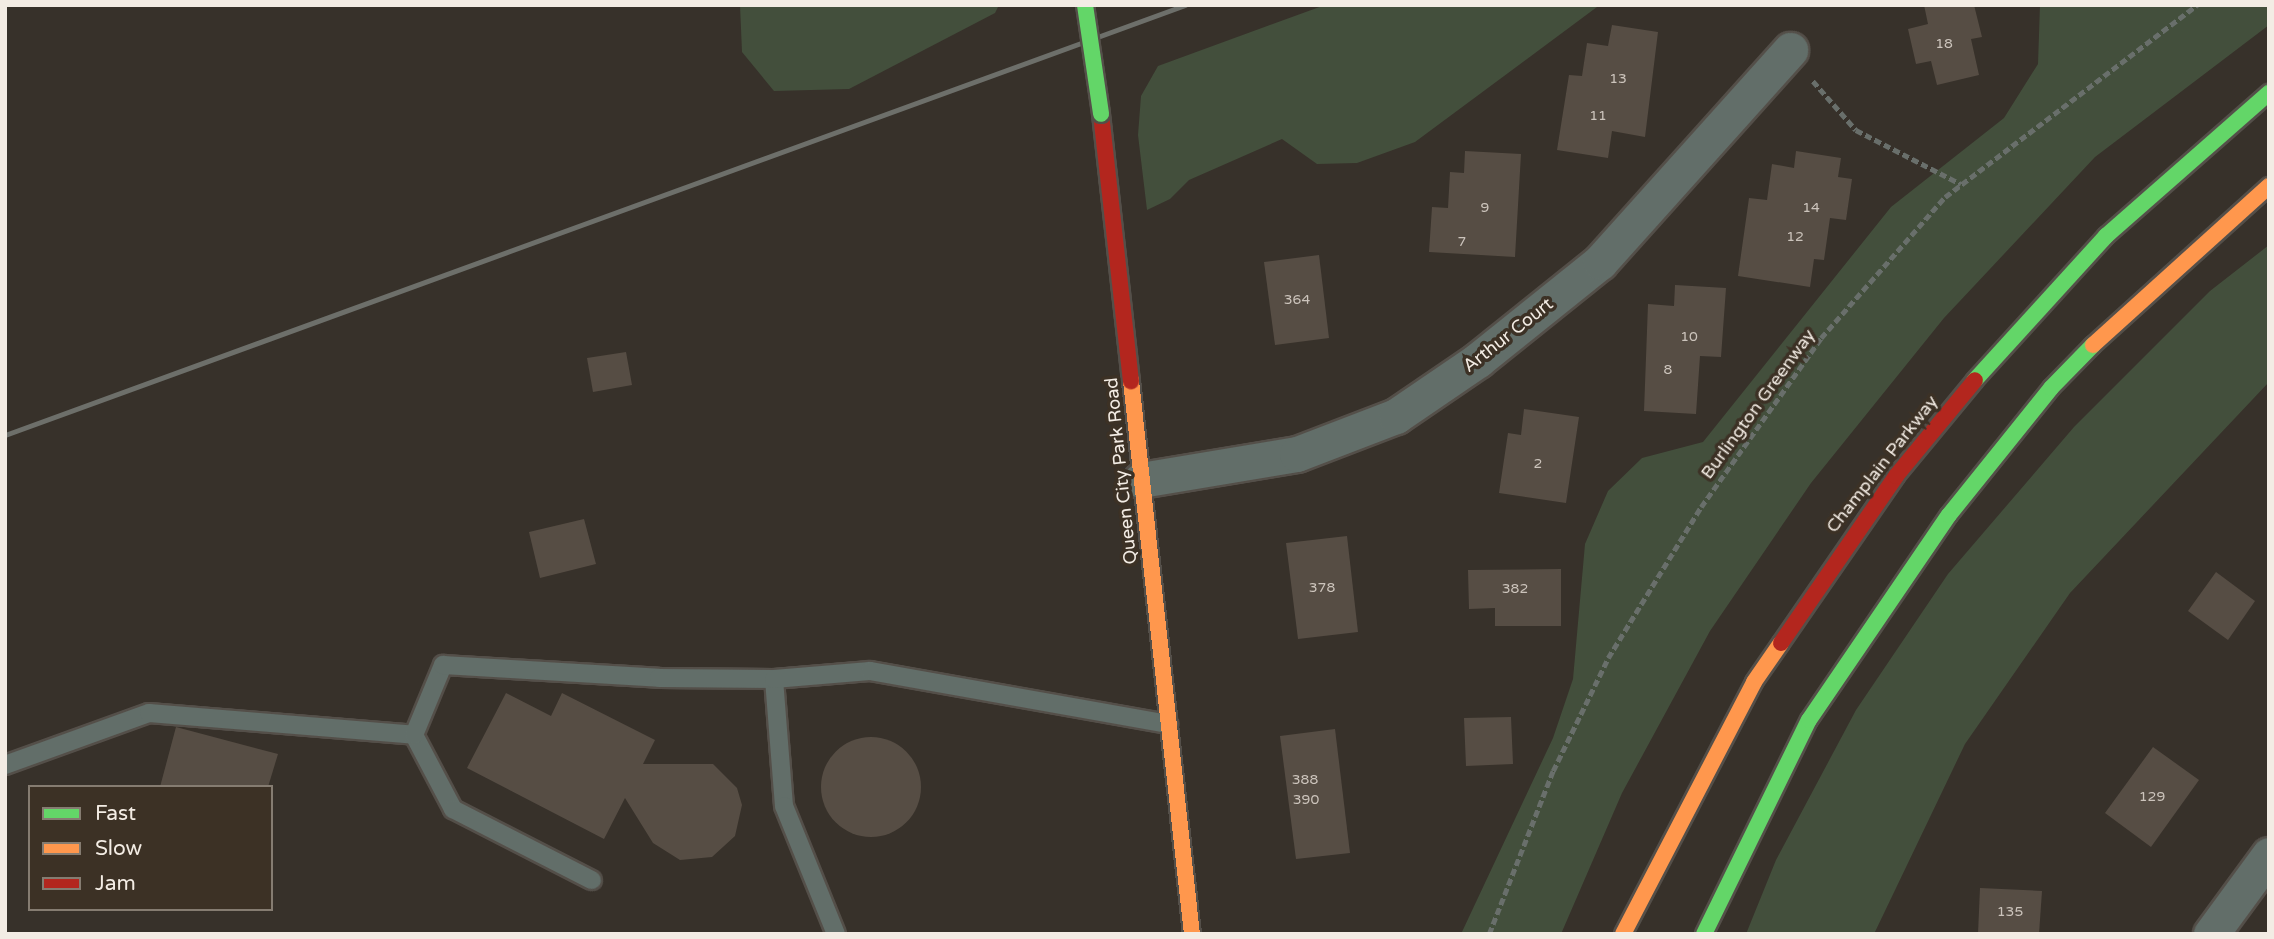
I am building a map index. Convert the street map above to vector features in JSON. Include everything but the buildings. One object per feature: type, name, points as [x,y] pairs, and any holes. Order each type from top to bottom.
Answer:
[{"type":"main road","name":"Queen City Park Road","points":[[1085,5],[1101,114],[1192,934]]},
{"type":"main road","name":"Champlain Parkway","points":[[1623,934],[1754,682],[1896,476],[2005,344],[2106,236],[2269,93]]},
{"type":"main road","points":[[1704,934],[1737,858],[1809,720],[1949,515],[2051,388],[2105,332],[2269,186]]},
{"type":"street","name":"Arthur Court","points":[[1141,480],[1297,454],[1396,416],[1478,360],[1600,262],[1790,50]]},
{"type":"street","points":[[2211,934],[2269,855]]},
{"type":"lane","points":[[414,735],[443,665],[774,679],[870,671],[1168,724]]},
{"type":"lane","points":[[774,679],[784,806],[836,934]]},
{"type":"lane","points":[[5,765],[149,713],[414,735]]},
{"type":"lane","points":[[414,735],[453,809],[592,880]]},
{"type":"path","name":"Burlington Greenway","points":[[1489,934],[1580,711],[1645,594],[1821,338],[1892,253],[1961,184],[2197,5]]},
{"type":"path","points":[[1790,50],[1833,109],[1856,130],[1961,184]]},
{"type":"green space","points":[[740,5],[999,5],[995,13],[849,89],[774,91],[742,52]]},
{"type":"green space","points":[[1325,5],[1609,5],[1597,7],[1415,142],[1357,163],[1317,164],[1282,139],[1189,180],[1170,199],[1147,210],[1138,135],[1141,96],[1158,66]]},
{"type":"green space","points":[[2040,5],[2269,5],[2269,25],[2095,157],[1944,318],[1811,483],[1710,631],[1622,793],[1561,934],[1461,934],[1553,738],[1573,679],[1585,544],[1608,491],[1642,458],[1703,442],[1891,207],[2004,118],[2038,64]]},
{"type":"green space","points":[[2269,245],[2269,382],[2070,593],[1965,744],[1874,934],[1746,934],[1776,860],[1856,710],[1948,574],[2074,427],[2210,291]]},
{"type":"railway","points":[[5,435],[1185,5]]},
{"type":"traffic: fast","points":[[1085,5],[1101,114]]},
{"type":"traffic: fast","points":[[1975,380],[2106,236],[2269,93]]},
{"type":"traffic: fast","points":[[1704,934],[1809,720],[1949,515],[2051,388],[2093,345]]},
{"type":"traffic: slow","points":[[2093,345],[2269,186]]},
{"type":"traffic: slow","points":[[1131,381],[1192,934]]},
{"type":"traffic: slow","points":[[1623,934],[1754,682],[1781,643]]},
{"type":"traffic: jam","points":[[1101,114],[1131,381]]},
{"type":"traffic: jam","points":[[1781,643],[1896,476],[1975,380]]}]
